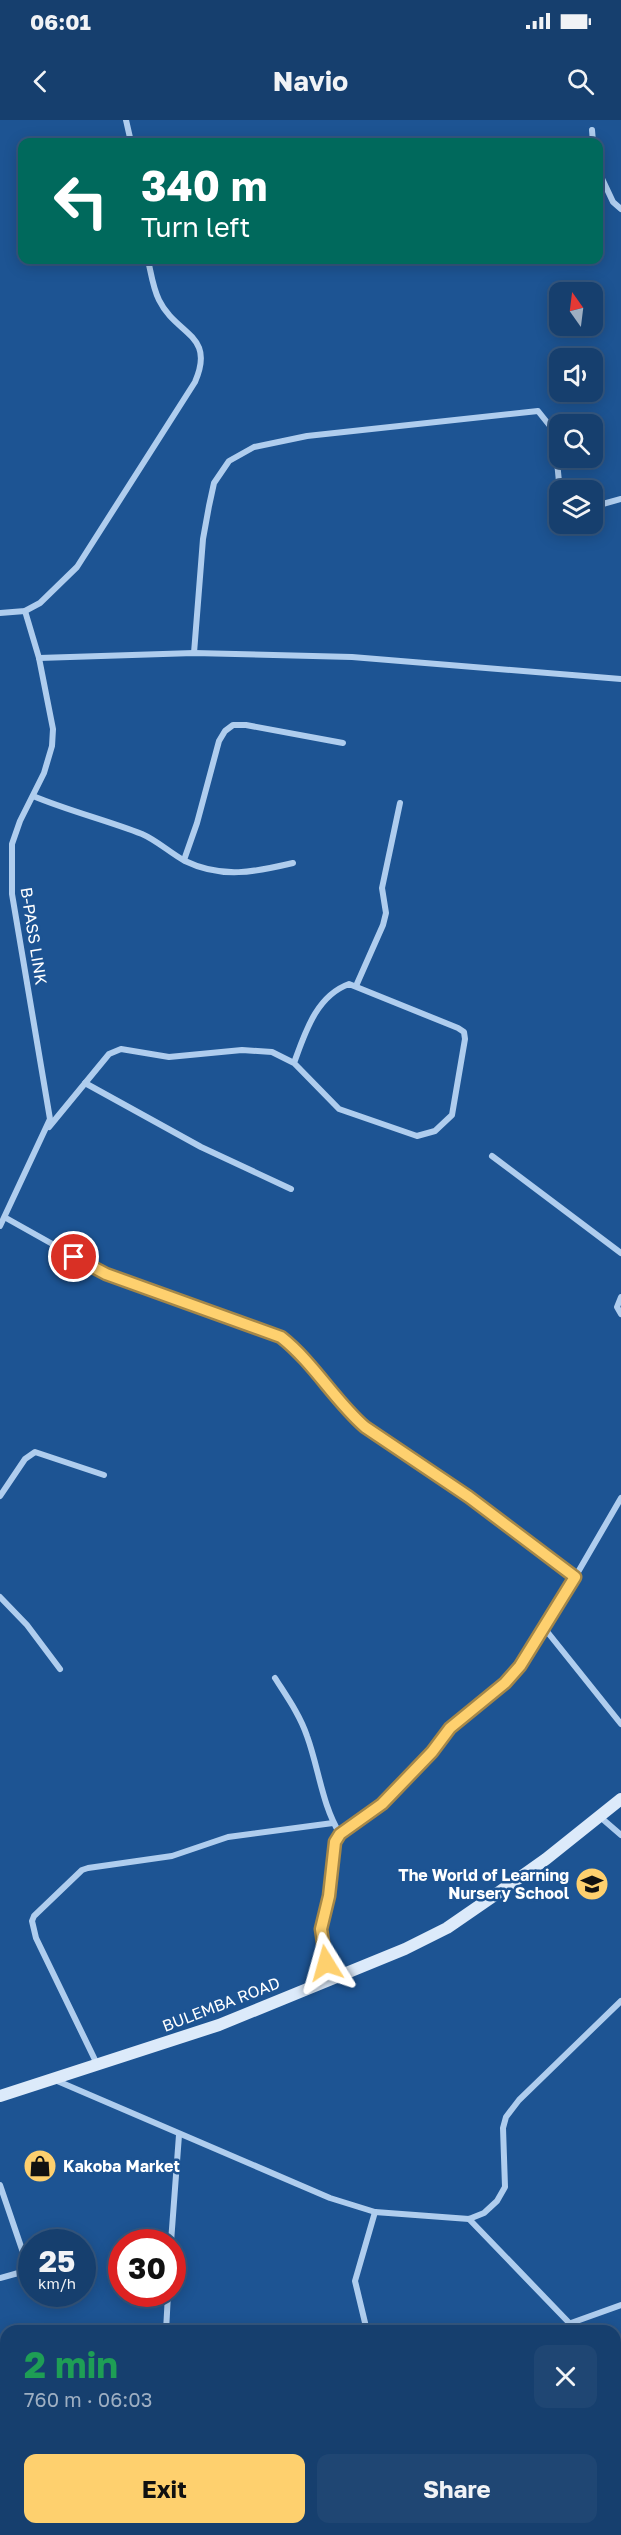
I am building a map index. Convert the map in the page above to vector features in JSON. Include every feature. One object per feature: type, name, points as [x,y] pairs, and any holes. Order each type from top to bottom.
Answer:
[{"type":"main road","name":"BULEMBA ROAD","points":[[0,2096],[219,2025],[405,1949],[447,1928],[546,1859],[621,1799]]},
{"type":"street","points":[[126,120],[130,138]]},
{"type":"street","points":[[592,130],[593,138]]},
{"type":"street","points":[[603,181],[613,202],[621,209]]},
{"type":"street","points":[[0,614],[25,611],[40,603],[61,585],[88,552],[173,420],[202,366],[202,356],[197,342],[159,301],[149,264]]},
{"type":"street","points":[[194,653],[203,539],[214,483],[229,461],[242,452],[307,436],[538,411],[554,431],[559,480]]},
{"type":"street","points":[[603,504],[621,498]]},
{"type":"street","name":"B-PASS LINK","points":[[0,1226],[6,1218],[49,1127],[49,1105],[16,934],[12,894],[12,844],[52,746],[53,729],[39,658],[25,611]]},
{"type":"street","points":[[39,658],[96,654],[194,653],[436,662],[621,679]]},
{"type":"street","points":[[183,860],[197,823],[212,763],[225,730],[233,725],[246,725],[343,743]]},
{"type":"street","points":[[33,796],[149,837],[183,860],[230,874],[248,873],[293,863]]},
{"type":"street","points":[[356,986],[384,925],[386,914],[382,888],[400,803]]},
{"type":"street","points":[[49,1127],[109,1054],[122,1049],[169,1058],[259,1050],[284,1057],[294,1063],[327,1099],[347,1112],[417,1136],[435,1131],[452,1115],[465,1039],[464,1032],[349,984],[341,987],[311,1018],[294,1063]]},
{"type":"street","points":[[85,1083],[201,1147],[291,1189]]},
{"type":"street","points":[[492,1156],[621,1253]]},
{"type":"street","points":[[6,1218],[106,1274],[281,1337],[301,1352],[352,1415],[365,1427],[469,1497],[575,1577]]},
{"type":"street","points":[[621,1297],[617,1306],[621,1314]]},
{"type":"street","points":[[0,1496],[26,1459],[35,1452],[104,1475]]},
{"type":"street","points":[[320,1983],[326,1963],[323,1919],[329,1896],[335,1842],[340,1834],[382,1804],[432,1752],[450,1728],[505,1683],[520,1666],[546,1629],[621,1498]]},
{"type":"street","points":[[0,1597],[27,1625],[60,1669]]},
{"type":"street","points":[[546,1629],[621,1724]]},
{"type":"street","points":[[275,1678],[298,1714],[307,1736],[333,1824],[340,1834]]},
{"type":"street","points":[[599,1816],[621,1835]]},
{"type":"street","points":[[97,2064],[36,1938],[32,1921],[34,1916],[82,1870],[88,1868],[172,1856],[228,1836],[333,1824]]},
{"type":"street","points":[[51,2079],[179,2135],[266,2168],[330,2198],[375,2212],[469,2219],[484,2212],[498,2201],[505,2187],[503,2128],[506,2117],[519,2100],[621,2001]]},
{"type":"street","points":[[172,2229],[179,2135]]},
{"type":"street","points":[[0,2185],[29,2270],[0,2278]]},
{"type":"street","points":[[366,2325],[355,2281],[375,2212]]},
{"type":"street","points":[[469,2219],[571,2323],[621,2305]]},
{"type":"street","points":[[166,2325],[167,2307]]},
{"type":"place","name":"The World of Learning Nursery School","points":[[592,1884]]},
{"type":"place","name":"Kakoba Market","points":[[40,2166]]},
{"type":"route","points":[[74,1257],[106,1274],[281,1337],[301,1352],[352,1415],[365,1427],[469,1497],[575,1577],[538,1641],[505,1683],[450,1728],[432,1752],[382,1804],[340,1834],[335,1842],[329,1896],[321,1929],[326,1963]]}]
